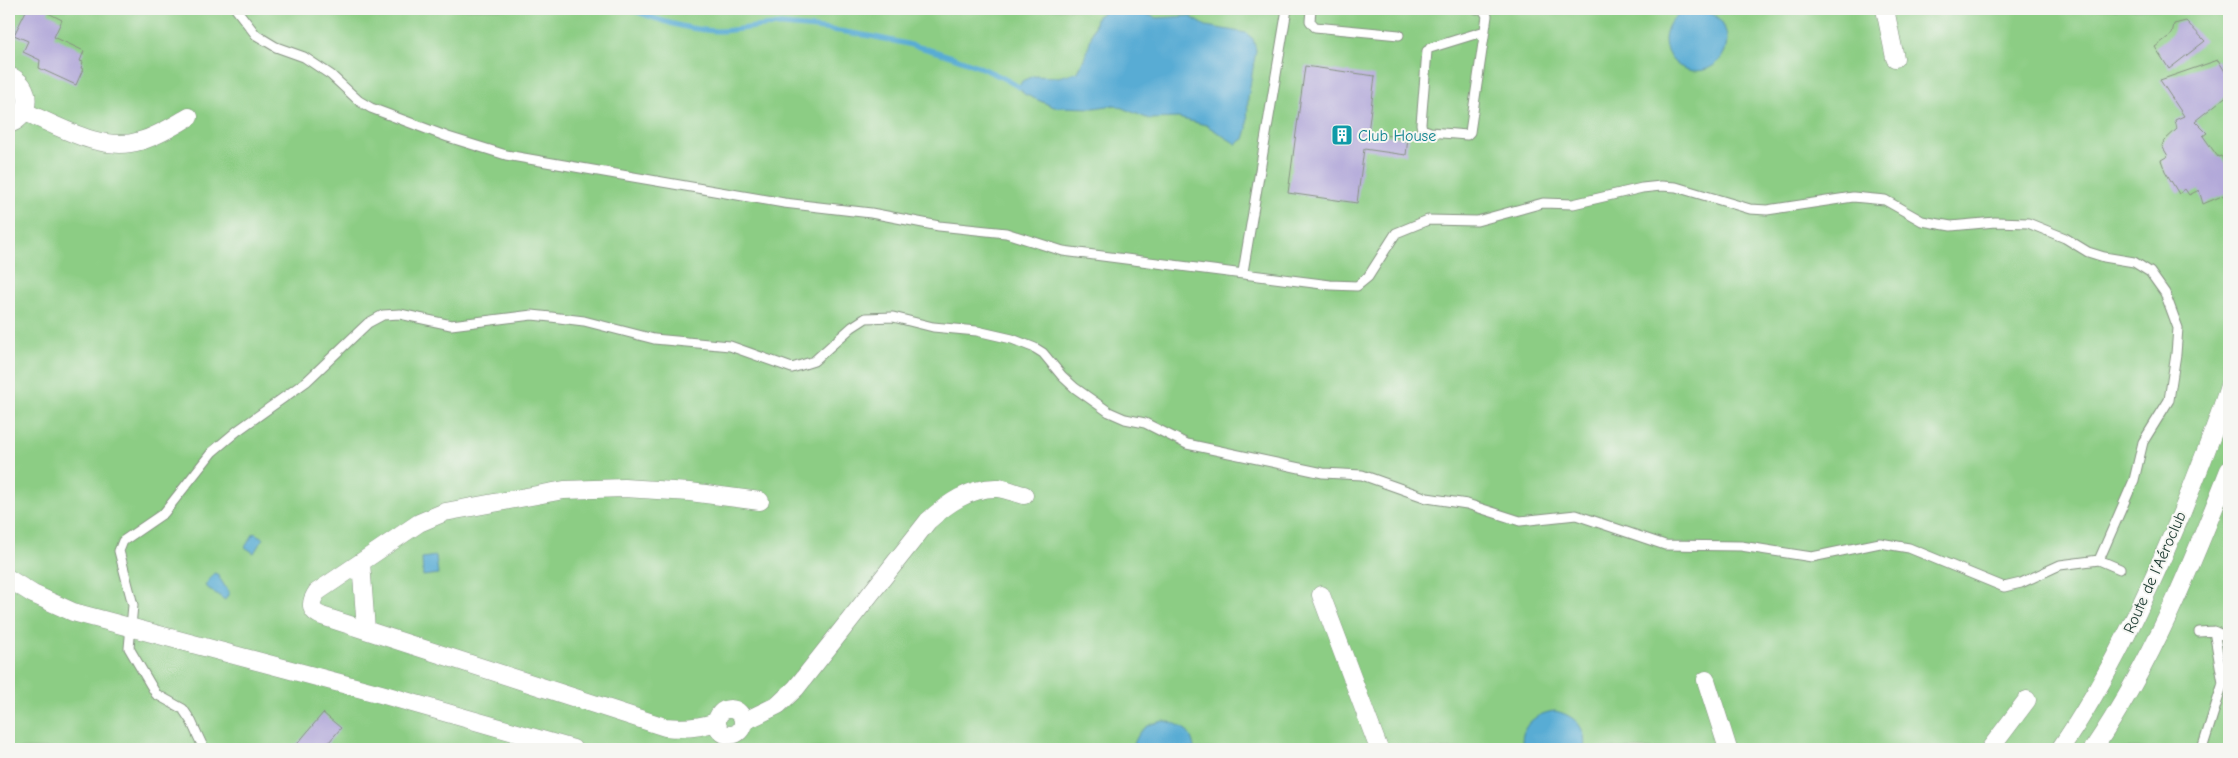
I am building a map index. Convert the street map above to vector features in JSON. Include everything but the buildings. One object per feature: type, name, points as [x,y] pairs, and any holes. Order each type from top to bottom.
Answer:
[{"type":"street","points":[[1885,9],[1895,58]]},
{"type":"street","points":[[9,76],[19,81],[24,87],[27,104],[25,112],[20,118],[9,124]]},
{"type":"street","points":[[25,112],[87,138],[114,143],[138,142],[162,133],[189,117]]},
{"type":"street","name":"Route de l’Aéroclub","points":[[2060,749],[2086,712],[2149,587],[2215,432],[2229,386]]},
{"type":"street","name":"Route de l’Aéroclub","points":[[2093,749],[2153,647],[2196,555],[2229,470]]},
{"type":"street","points":[[716,722],[719,730],[728,742],[738,733],[743,722],[741,714],[730,709],[722,711],[716,722],[703,727],[665,726],[315,613],[311,607],[312,600],[318,592],[419,523],[445,512],[564,490],[624,488],[672,491],[760,501]]},
{"type":"street","points":[[743,722],[778,705],[796,688],[928,521],[947,504],[971,492],[998,488],[1024,495]]},
{"type":"street","points":[[361,562],[366,630]]},
{"type":"street","points":[[9,580],[33,594],[73,612],[381,694],[573,749]]},
{"type":"street","points":[[1321,595],[1379,749]]},
{"type":"street","points":[[1706,680],[1728,749]]},
{"type":"street","points":[[1990,749],[2027,700]]},
{"type":"lane","points":[[236,9],[256,35],[276,47],[304,57],[331,75],[358,101],[370,108],[448,137],[506,155],[784,203],[871,213],[939,226],[1006,233],[1062,251],[1243,272],[1330,285],[1357,286],[1368,277],[1396,233],[1428,220],[1477,221],[1543,203],[1573,204],[1642,188],[1661,186],[1676,187],[1750,209],[1767,210],[1853,197],[1885,200],[1922,221],[1951,226],[1995,222],[2028,223],[2065,238],[2088,252],[2104,258],[2134,262],[2150,272],[2165,293],[2178,328],[2169,400],[2143,442],[2134,480],[2098,560]]},
{"type":"lane","points":[[1243,272],[1287,9]]},
{"type":"lane","points":[[1311,9],[1310,21],[1315,27],[1399,35]]},
{"type":"lane","points":[[1477,9],[1483,10],[1487,16],[1485,31],[1470,132],[1467,135],[1430,132],[1422,129],[1428,50],[1485,31]]},
{"type":"lane","points":[[204,749],[192,721],[182,709],[156,694],[129,648],[133,604],[119,551],[123,541],[164,514],[212,452],[237,431],[307,382],[368,323],[383,315],[400,314],[450,325],[532,315],[584,321],[654,339],[730,346],[792,368],[814,361],[852,327],[866,318],[893,317],[933,327],[977,331],[1012,339],[1035,348],[1044,353],[1062,376],[1075,388],[1109,412],[1125,419],[1145,423],[1188,444],[1322,473],[1362,475],[1427,498],[1466,504],[1520,521],[1576,516],[1665,545],[1741,546],[1812,558],[1880,543],[1909,548],[2004,587],[2021,583],[2060,565],[2098,560],[2120,569]]},
{"type":"lane","points":[[2200,632],[2214,632],[2229,638]]},
{"type":"lane","points":[[2202,749],[2223,683],[2214,632]]},
{"type":"green space","points":[[9,9],[2229,9],[2229,749],[9,749]]},
{"type":"water","points":[[1110,9],[1131,9],[1157,18],[1189,16],[1206,26],[1246,33],[1253,39],[1256,50],[1248,98],[1247,129],[1244,139],[1236,144],[1206,125],[1178,118],[1149,119],[1115,105],[1094,108],[1054,107],[1024,94],[1019,87],[1022,81],[1033,76],[1058,77],[1078,72],[1087,52],[1097,16]]},
{"type":"water","points":[[1690,9],[1702,9],[1718,18],[1725,28],[1727,40],[1725,52],[1718,62],[1702,71],[1690,71],[1679,66],[1670,57],[1665,46],[1665,34],[1670,23],[1679,14]]},
{"type":"water","points":[[254,533],[263,538],[254,553],[245,547]]},
{"type":"water","points":[[436,556],[438,574],[423,576],[422,558]]},
{"type":"water","points":[[214,573],[217,574],[229,593],[225,600],[205,586]]},
{"type":"water","points":[[1555,711],[1574,719],[1582,729],[1585,742],[1584,749],[1523,749],[1523,734],[1530,722],[1541,715]]},
{"type":"water","points":[[1164,721],[1185,729],[1191,738],[1194,749],[1133,749],[1134,743],[1143,729]]},
{"type":"waterway","points":[[629,9],[672,24],[694,29],[725,31],[782,25],[841,31],[904,43],[965,62],[993,73],[1019,87]]},
{"type":"place","name":"Club House","points":[[1342,135]]}]
